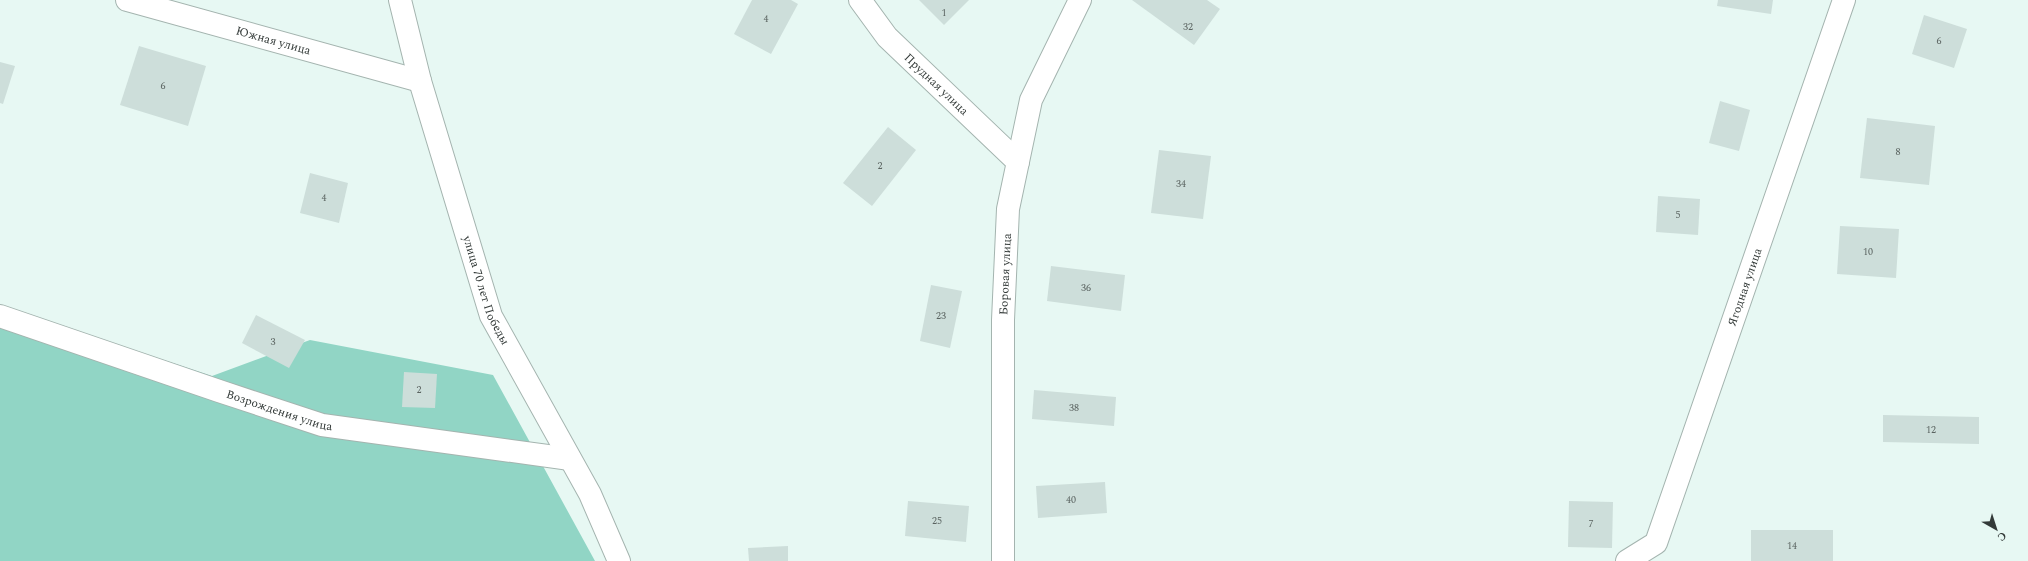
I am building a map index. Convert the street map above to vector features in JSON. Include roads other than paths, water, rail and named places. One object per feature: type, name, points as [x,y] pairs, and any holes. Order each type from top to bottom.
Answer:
[{"type":"street","name":"Южная улица","points":[[127,0],[420,81]]},
{"type":"street","name":"улица 70 лет Победы","points":[[400,0],[420,81],[491,316],[590,494],[619,561]]},
{"type":"street","name":"Прудная улица","points":[[860,0],[887,37],[1018,162]]},
{"type":"street","name":"Боровая улица","points":[[1003,561],[1003,312],[1008,209],[1031,100],[1080,0]]},
{"type":"street","name":"Ягодная улица","points":[[1627,561],[1656,543],[1844,0]]},
{"type":"street","name":"Возрождения улица","points":[[0,316],[219,392],[322,425],[570,459]]}]
